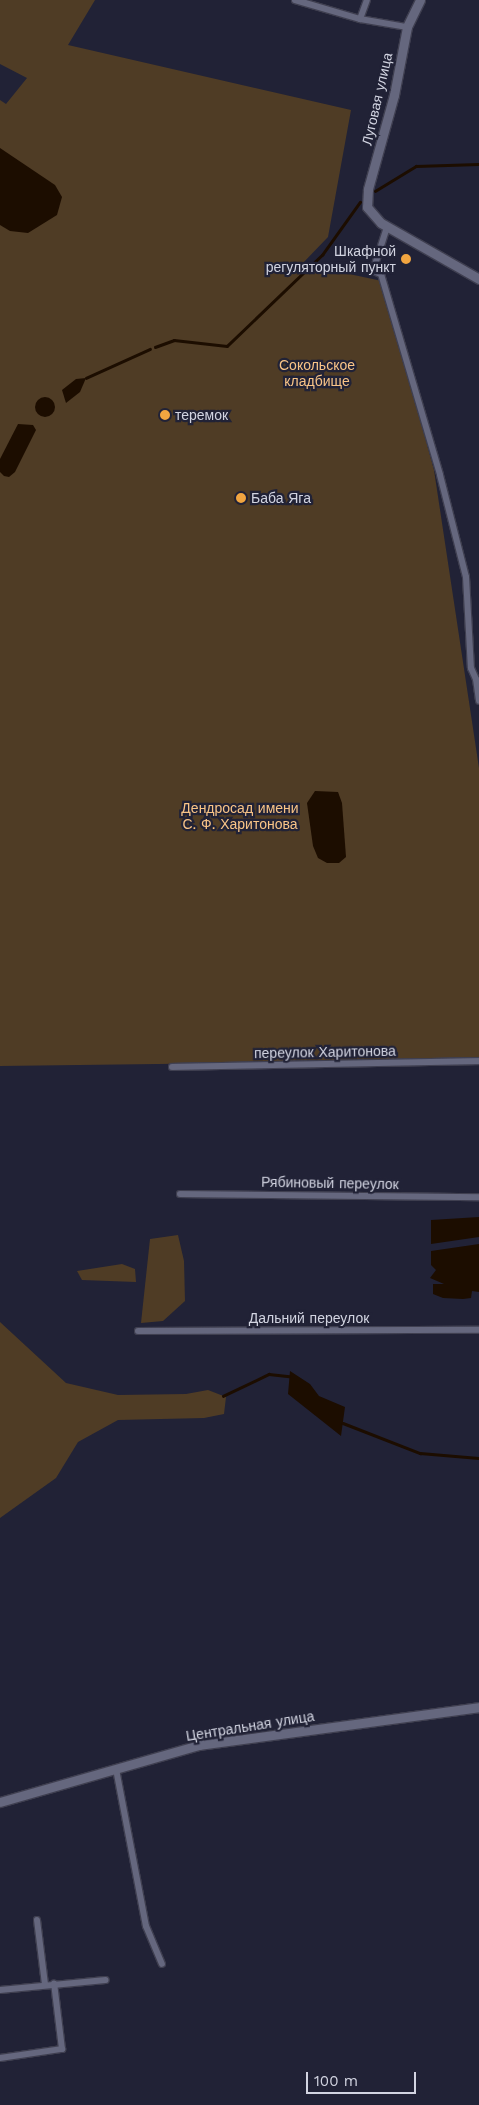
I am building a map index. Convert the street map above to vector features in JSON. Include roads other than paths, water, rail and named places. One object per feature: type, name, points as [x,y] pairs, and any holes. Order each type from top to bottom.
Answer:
[{"type":"street","points":[[295,0],[360,19],[407,27]]},
{"type":"street","points":[[360,19],[367,0]]},
{"type":"street","name":"Луговая улица","points":[[387,227],[368,207],[368,189],[394,95],[407,27],[420,0]]},
{"type":"street","points":[[479,279],[387,227],[373,271],[381,274],[440,475],[463,568],[471,668],[476,679],[479,702]]},
{"type":"street","name":"переулок Харитонова","points":[[172,1067],[479,1061]]},
{"type":"street","name":"Рябиновый переулок","points":[[180,1194],[479,1197]]},
{"type":"street","name":"Дальний переулок","points":[[138,1331],[479,1330]]},
{"type":"street","name":"Центральная улица","points":[[0,1802],[199,1745],[479,1707]]},
{"type":"street","points":[[116,1768],[146,1926],[162,1964]]},
{"type":"street","points":[[37,1920],[45,1984]]},
{"type":"street","points":[[0,1990],[54,1983],[106,1980]]},
{"type":"street","points":[[0,2058],[62,2049],[54,1983]]},
{"type":"waterway","points":[[375,191],[416,166],[479,164]]},
{"type":"waterway","points":[[155,347],[174,340],[227,346],[322,255],[360,202]]},
{"type":"waterway","points":[[86,378],[150,349]]},
{"type":"waterway","points":[[223,1396],[269,1374],[289,1376]]},
{"type":"waterway","points":[[343,1423],[420,1453],[479,1458]]},
{"type":"place","name":"Шкафной регуляторный пункт","points":[[406,259]]},
{"type":"place","name":"теремок","points":[[165,415]]},
{"type":"place","name":"Баба Яга","points":[[241,498]]},
{"type":"park label","name":"Сокольское кладбище","points":[[317,374]]},
{"type":"park label","name":"Дендросад имени С. Ф. Харитонова","points":[[240,816]]}]
